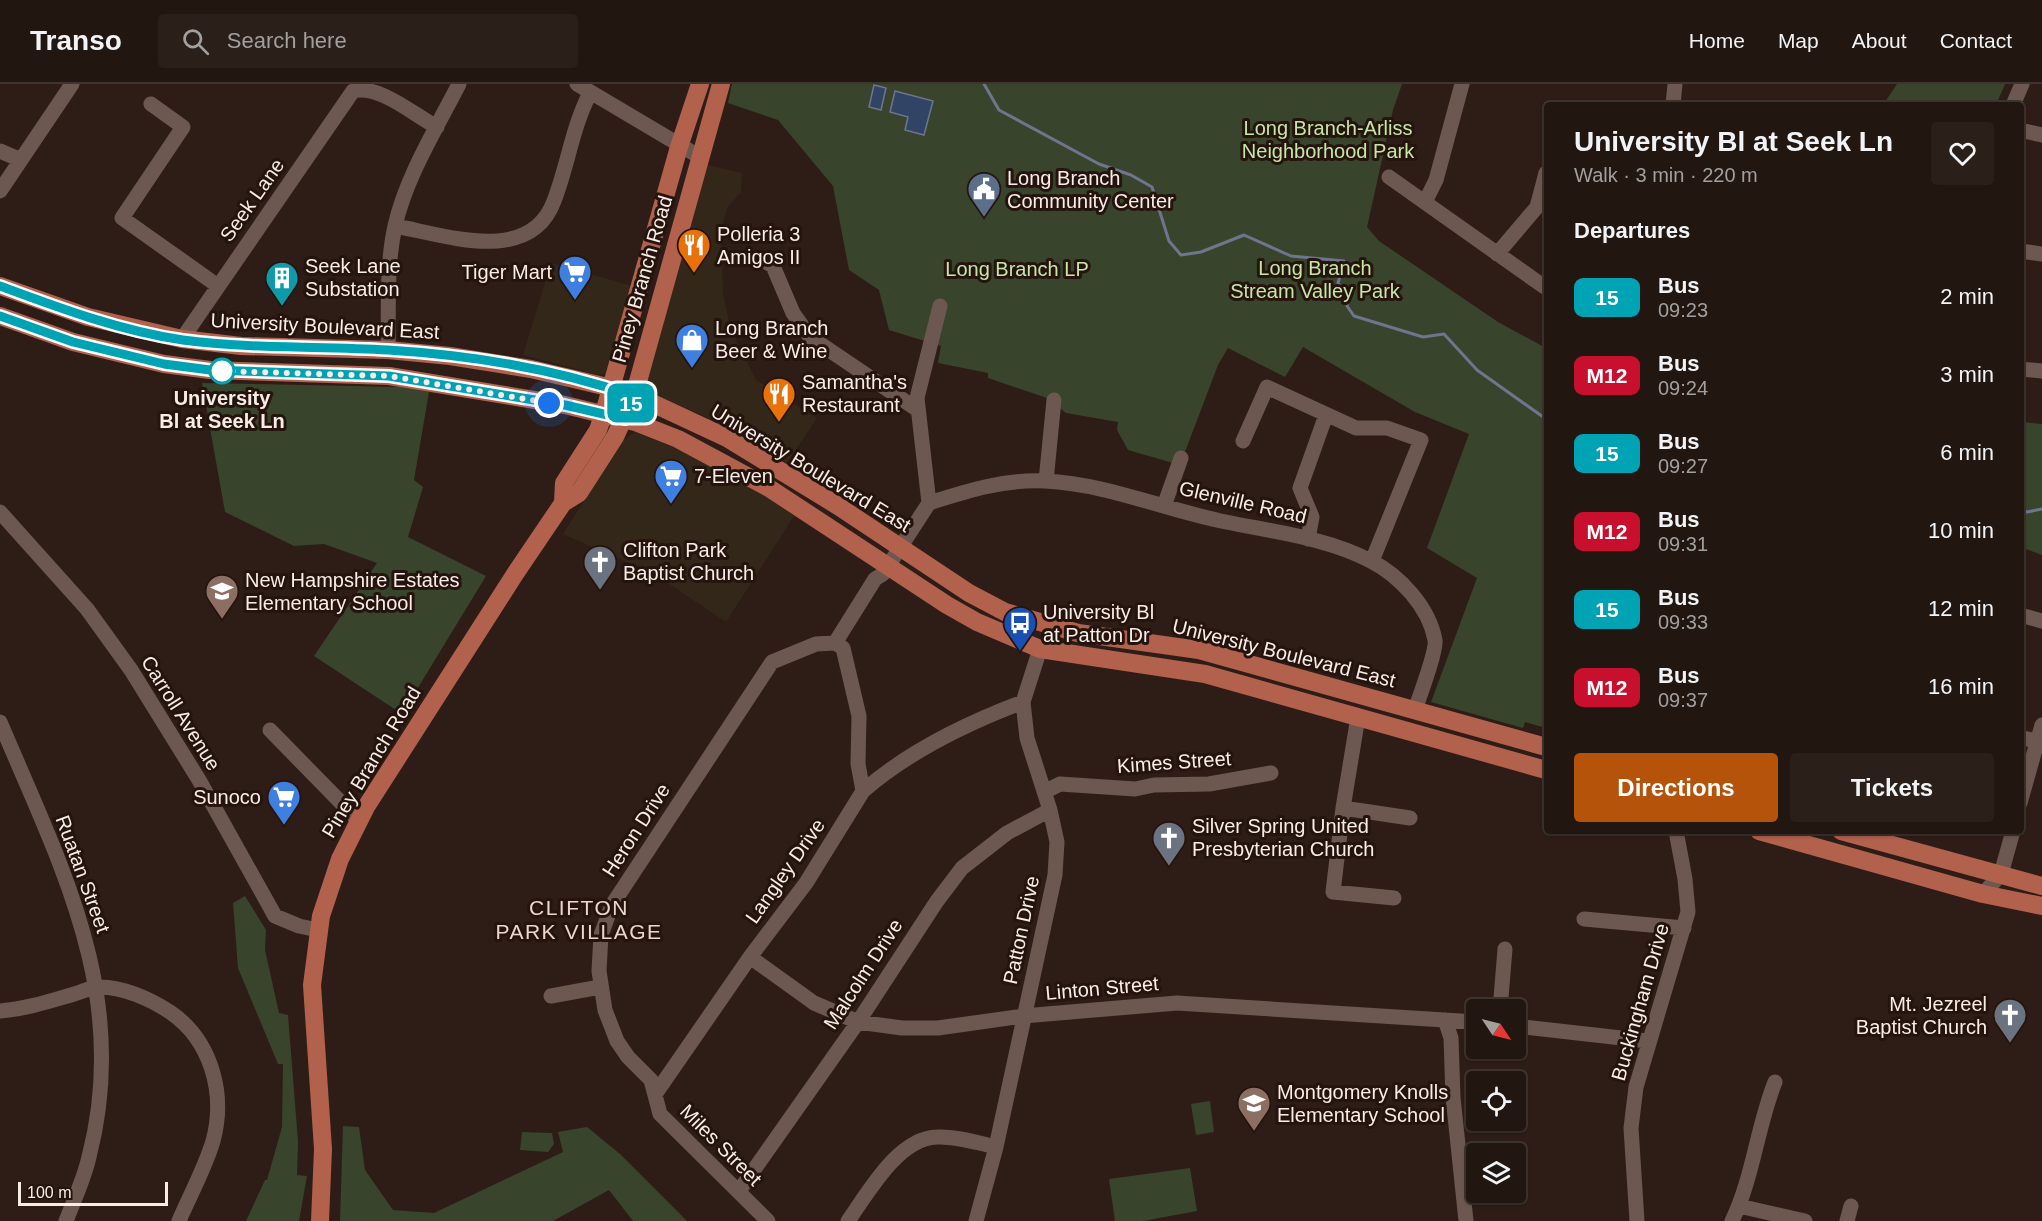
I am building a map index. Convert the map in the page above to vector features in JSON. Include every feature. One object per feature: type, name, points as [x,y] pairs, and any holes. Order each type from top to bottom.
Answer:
[{"type":"main road","name":"Piney Branch Road","points":[[563,503],[564,483],[598,430],[604,413],[679,147],[700,84]]},
{"type":"main road","name":"Piney Branch Road","points":[[320,1221],[323,1149],[312,994],[318,930],[339,859],[359,820],[436,696],[563,503],[579,493],[625,419],[634,396],[721,84]]},
{"type":"main road","name":"University Boulevard East","points":[[0,286],[88,317],[182,339],[241,346],[388,350],[450,356],[531,369],[612,388],[727,438],[838,506],[969,593],[1005,612],[1047,626],[1199,650],[1544,746]]},
{"type":"main road","name":"University Boulevard East","points":[[0,316],[73,342],[183,367],[242,372],[389,376],[604,413],[625,419],[678,439],[769,488],[885,571],[977,622],[1040,649],[1205,674],[1544,769]]},
{"type":"main road","points":[[1770,834],[1983,894],[2042,906]]},
{"type":"main road","points":[[1852,834],[2042,886]]},
{"type":"street","points":[[0,191],[72,84]]},
{"type":"street","points":[[388,350],[395,226],[403,198],[459,84]]},
{"type":"street","points":[[1425,202],[1436,180],[1462,84]]},
{"type":"street","points":[[1673,102],[1675,84]]},
{"type":"street","points":[[2014,102],[2022,84]]},
{"type":"street","name":"Seek Lane","points":[[182,339],[353,91],[361,88],[378,91],[437,127]]},
{"type":"street","points":[[395,226],[489,242],[507,242],[532,231],[554,203],[584,88],[679,147],[700,157]]},
{"type":"street","points":[[151,104],[183,127],[122,218],[218,286]]},
{"type":"street","points":[[2024,131],[2042,135]]},
{"type":"street","points":[[0,151],[21,160]]},
{"type":"street","points":[[1389,177],[1544,287]]},
{"type":"street","points":[[1497,254],[1538,207],[1544,182]]},
{"type":"street","points":[[2024,252],[2042,254]]},
{"type":"street","points":[[761,259],[773,266],[793,313],[810,337],[918,410]]},
{"type":"street","points":[[863,791],[858,764],[858,716],[839,645],[875,579],[885,571],[929,503],[916,398],[940,306]]},
{"type":"street","points":[[2024,369],[2042,371]]},
{"type":"street","points":[[1243,441],[1267,387],[1356,428],[1387,428],[1421,440],[1372,561]]},
{"type":"street","points":[[1046,481],[1054,400]]},
{"type":"street","points":[[1308,539],[1312,517],[1300,488],[1326,415]]},
{"type":"street","points":[[1164,506],[1181,458]]},
{"type":"street","name":"Glenville Road","points":[[929,503],[984,486],[1046,481],[1104,488],[1164,506],[1308,539],[1372,561],[1389,572],[1421,606],[1436,642],[1415,710]]},
{"type":"street","name":"Carroll Avenue","points":[[0,512],[87,609],[131,670],[199,780],[275,916],[292,924],[318,930]]},
{"type":"street","points":[[2024,616],[2042,621]]},
{"type":"street","name":"Heron Drive","points":[[656,1093],[651,1080],[628,1057],[617,1041],[600,987],[602,935],[612,905],[772,662],[816,644],[839,645]]},
{"type":"street","name":"Patton Drive","points":[[976,1221],[996,1147],[1055,875],[1057,842],[1050,810],[1027,738],[1023,702],[1040,649]]},
{"type":"street","points":[[863,791],[882,774],[981,718],[1023,702]]},
{"type":"street","points":[[1358,717],[1343,808],[1333,892],[1394,898]]},
{"type":"street","name":"Ruatan Street","points":[[0,722],[69,883],[83,924],[102,1021],[102,1083],[89,1157],[66,1221]]},
{"type":"street","points":[[2024,791],[2040,742],[2042,725]]},
{"type":"street","points":[[270,730],[359,820]]},
{"type":"street","points":[[2024,738],[2040,742]]},
{"type":"street","name":"Kimes Street","points":[[1044,792],[1060,784],[1135,789],[1154,785],[1209,784],[1271,773]]},
{"type":"street","name":"Langley Drive","points":[[656,1093],[750,957],[806,883],[863,791]]},
{"type":"street","points":[[1343,808],[1410,818]]},
{"type":"street","name":"Malcolm Drive","points":[[739,1191],[858,1022],[937,901],[962,868],[1007,833],[1050,810]]},
{"type":"street","name":"Buckingham Drive","points":[[1637,1221],[1631,1128],[1636,1087],[1688,912],[1677,834]]},
{"type":"street","points":[[1983,894],[2001,874],[2012,834]]},
{"type":"street","points":[[1584,919],[1684,928]]},
{"type":"street","points":[[1501,999],[1505,950]]},
{"type":"street","name":"Linton Street","points":[[750,957],[814,1002],[858,1022],[902,1028],[938,1028],[1023,1016],[1177,1003],[1466,1021]]},
{"type":"street","points":[[0,1011],[21,1010],[97,987],[134,994],[154,1002],[181,1020],[198,1038],[213,1067],[217,1100],[213,1140],[179,1221]]},
{"type":"street","points":[[551,996],[600,987]]},
{"type":"street","points":[[1445,1020],[1451,1038],[1453,1097],[1466,1221]]},
{"type":"street","points":[[1526,1027],[1648,1041]]},
{"type":"street","points":[[1732,1221],[1739,1206],[1763,1112],[1775,1082]]},
{"type":"street","name":"Miles Street","points":[[656,1093],[660,1114],[768,1221]]},
{"type":"street","points":[[848,1221],[885,1169],[910,1145],[938,1137],[996,1147]]},
{"type":"street","points":[[1739,1206],[1804,1221]]},
{"type":"shaded area","points":[[703,164],[742,173],[741,192],[727,208],[721,230],[723,294],[731,330],[756,380],[817,418],[787,463],[704,416],[653,394],[645,385]]},
{"type":"shaded area","points":[[551,263],[639,288],[608,374],[598,375],[523,355]]},
{"type":"shaded area","points":[[635,432],[689,453],[761,492],[794,516],[726,622],[656,575],[563,534],[622,441]]},
{"type":"green space","points":[[732,84],[1402,84],[1393,110],[1367,227],[1379,241],[1498,322],[1544,347],[1544,727],[1525,722],[1523,728],[1431,702],[1477,578],[1427,548],[1469,434],[1415,412],[1303,347],[1285,377],[1228,348],[1218,365],[1180,465],[1128,450],[1117,430],[1118,422],[1066,413],[1047,398],[988,378],[988,373],[938,363],[941,346],[889,330],[879,290],[849,270],[833,186],[778,120],[728,103]]},
{"type":"green space","points":[[1897,84],[2005,84],[1997,102],[1885,102]]},
{"type":"green space","points":[[202,383],[401,387],[429,392],[414,480],[423,487],[408,537],[486,576],[402,714],[314,656],[377,563],[324,544],[294,546],[225,512]]},
{"type":"green space","points":[[2024,422],[2042,424],[2042,555],[2024,548]]},
{"type":"green space","points":[[245,896],[266,930],[265,950],[279,1013],[288,1015],[298,1141],[297,1175],[307,1176],[299,1221],[246,1221],[267,1180],[282,1127],[283,1064],[278,1064],[238,968],[233,903]]},
{"type":"green space","points":[[1210,1101],[1214,1132],[1196,1135],[1191,1104]]},
{"type":"green space","points":[[343,1126],[359,1127],[365,1170],[393,1210],[434,1213],[563,1152],[558,1132],[587,1127],[620,1154],[687,1221],[633,1221],[609,1190],[553,1221],[340,1221]]},
{"type":"green space","points":[[522,1132],[552,1133],[554,1144],[548,1152],[520,1150]]},
{"type":"green space","points":[[1190,1168],[1197,1211],[1143,1221],[1115,1221],[1109,1179]]},
{"type":"water","points":[[874,85],[886,88],[881,110],[869,107]]},
{"type":"water","points":[[895,91],[933,101],[924,135],[905,130],[908,117],[890,112]]},
{"type":"waterway","points":[[984,84],[999,110],[1099,164],[1131,175],[1152,187],[1169,241],[1181,255],[1201,252],[1244,235],[1291,256],[1344,261],[1338,283],[1349,295],[1347,306],[1354,316],[1423,337],[1444,334],[1477,370],[1544,418]]},
{"type":"waterway","points":[[2024,510],[2027,512],[2042,509]]},
{"type":"bus line","name":"15","points":[[0,286],[88,317],[182,339],[241,346],[388,350],[450,356],[531,369],[612,388],[634,396],[625,419],[565,405],[389,376],[245,372],[183,367],[73,342],[0,316]]},
{"type":"place","name":"Long Branch Community Center","points":[[984,218]]},
{"type":"place","name":"Polleria 3 Amigos II","points":[[694,274]]},
{"type":"place","name":"Tiger Mart","points":[[575,301]]},
{"type":"place","name":"Seek Lane Substation","points":[[282,307]]},
{"type":"place","name":"Long Branch Beer & Wine","points":[[692,369]]},
{"type":"place","name":"University Bl at Seek Ln","points":[[222,371]]},
{"type":"place","name":"Samantha's Restaurant","points":[[779,423]]},
{"type":"place","name":"7-Eleven","points":[[671,505]]},
{"type":"place","name":"Clifton Park Baptist Church","points":[[600,591]]},
{"type":"place","name":"New Hampshire Estates Elementary School","points":[[222,620]]},
{"type":"place","name":"University Bl at Patton Dr","points":[[1020,652]]},
{"type":"place","name":"Sunoco","points":[[284,826]]},
{"type":"place","name":"Silver Spring United Presbyterian Church","points":[[1169,867]]},
{"type":"place","name":"Mt. Jezreel Baptist Church","points":[[2010,1044]]},
{"type":"place","name":"Montgomery Knolls Elementary School","points":[[1254,1132]]},
{"type":"district","name":"CLIFTON PARK VILLAGE","points":[[579,919]]},
{"type":"route","points":[[222,371],[389,376],[549,403]]},
{"type":"park label","name":"Long Branch-Arliss Neighborhood Park","points":[[1328,140]]},
{"type":"park label","name":"Long Branch LP","points":[[1017,269]]},
{"type":"park label","name":"Long Branch Stream Valley Park","points":[[1315,280]]}]
